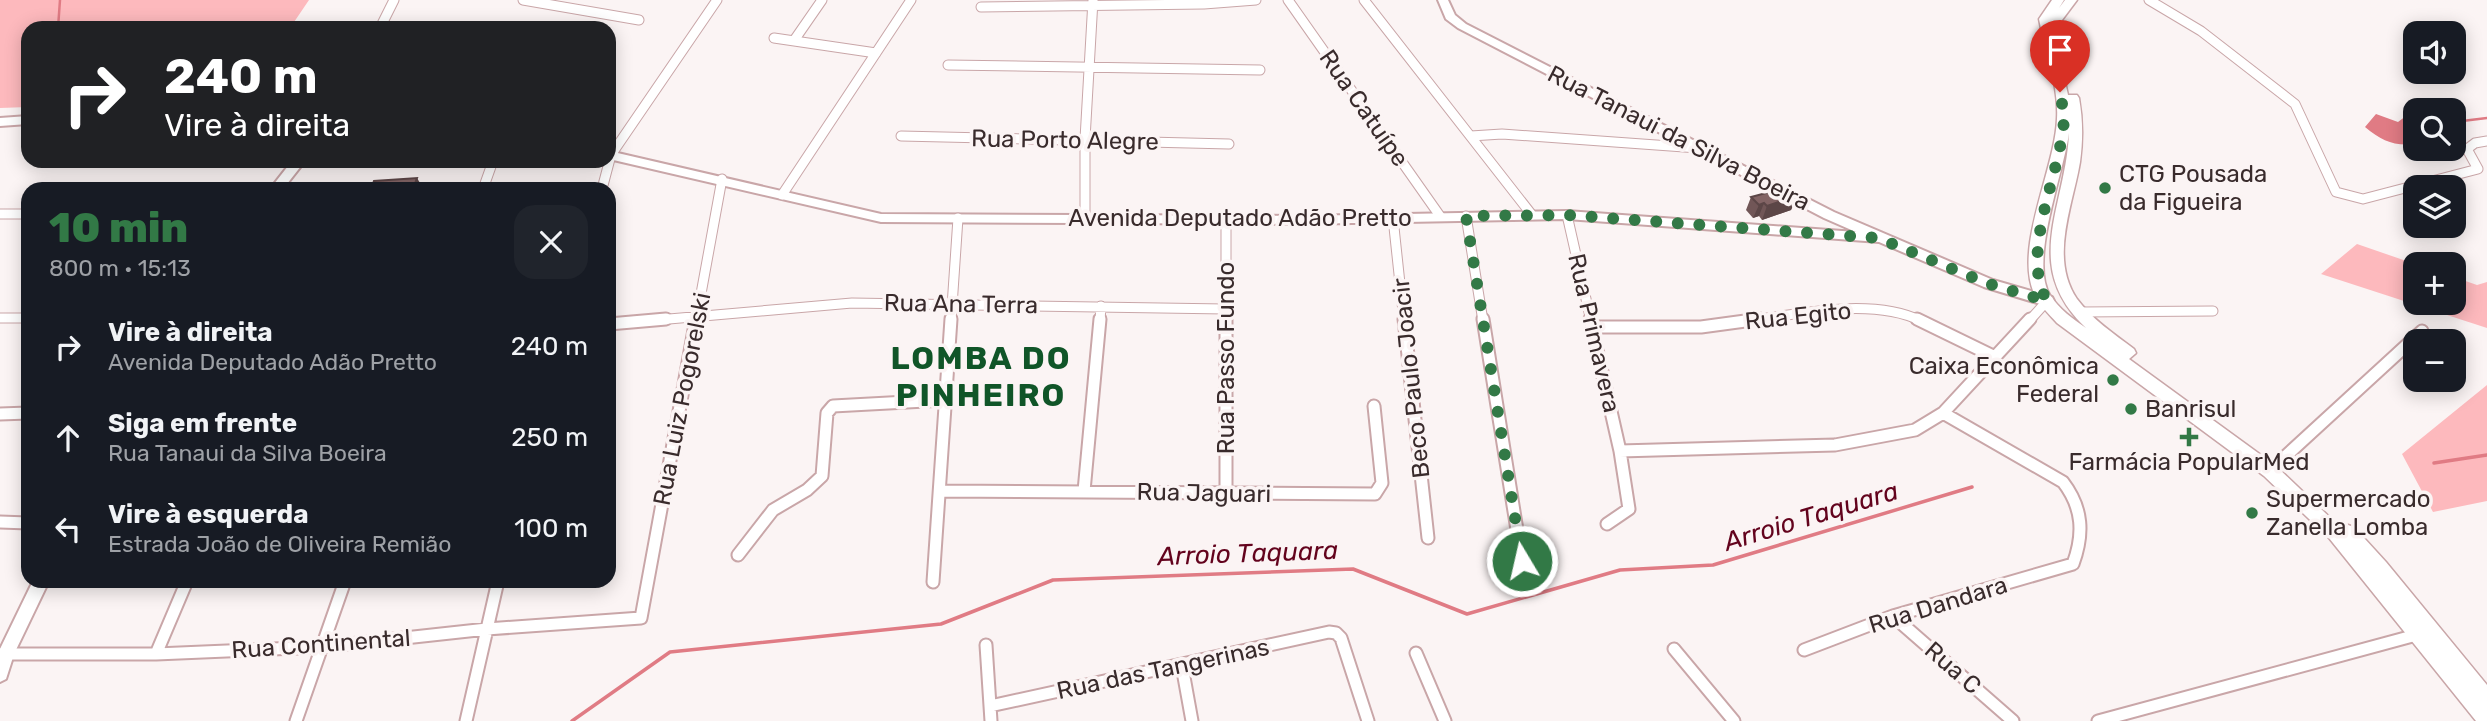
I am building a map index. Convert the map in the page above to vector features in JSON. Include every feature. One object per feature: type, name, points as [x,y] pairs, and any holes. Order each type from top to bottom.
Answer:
[{"type":"main road","points":[[2058,0],[2045,19],[2064,117],[2056,171],[2038,240],[2044,296],[2062,319],[2270,471],[2335,533],[2420,634],[2487,720]]},
{"type":"main road","points":[[2071,0],[2056,20],[2076,119],[2075,148],[2063,197],[2056,250],[2066,293],[2100,332],[2277,464],[2348,532],[2380,567],[2487,701]]},
{"type":"main road","points":[[2044,296],[2066,293]]},
{"type":"main road","points":[[2062,319],[2081,312]]},
{"type":"street","points":[[384,21],[394,0]]},
{"type":"street","points":[[523,0],[639,20]]},
{"type":"street","points":[[616,146],[717,0]]},
{"type":"street","points":[[795,40],[822,0]]},
{"type":"street","points":[[782,195],[911,0]]},
{"type":"street","points":[[981,7],[1256,0]]},
{"type":"street","name":"Rua Catuípe","points":[[1288,0],[1440,216]]},
{"type":"street","points":[[1364,0],[1532,215]]},
{"type":"street","name":"Rua Tanaui da Silva Boeira","points":[[1443,0],[1450,17],[1462,26],[1878,238],[1989,284],[2044,296]]},
{"type":"street","points":[[2149,0],[2201,31],[2295,104],[2336,192],[2346,197],[2362,199],[2478,169],[2467,149],[2487,141]]},
{"type":"street","points":[[1085,219],[1085,139],[1093,3]]},
{"type":"street","points":[[774,38],[876,52]]},
{"type":"street","points":[[948,65],[1260,70]]},
{"type":"street","points":[[0,122],[21,120]]},
{"type":"street","points":[[1471,136],[1502,134],[1698,148]]},
{"type":"street","name":"Rua Porto Alegre","points":[[901,136],[1229,144]]},
{"type":"street","name":"Avenida Deputado Adão Pretto","points":[[616,156],[722,179],[823,207],[881,218],[1226,220],[1567,215],[1878,238]]},
{"type":"street","points":[[282,182],[293,168]]},
{"type":"street","name":"Rua Luiz Pogorelski","points":[[641,618],[722,179]]},
{"type":"street","points":[[0,214],[21,214]]},
{"type":"street","name":"Rua Primavera","points":[[1567,215],[1620,451],[1629,509],[1607,524]]},
{"type":"street","points":[[1466,216],[1522,561]]},
{"type":"street","points":[[933,582],[942,491],[944,400],[958,218]]},
{"type":"street","name":"Beco Paulo Joacir","points":[[1393,218],[1428,538]]},
{"type":"street","name":"Rua Passo Fundo","points":[[1226,220],[1226,495]]},
{"type":"street","points":[[1620,451],[1835,445],[1915,430],[1943,413],[2044,296]]},
{"type":"street","name":"Rua Ana Terra","points":[[616,323],[806,306],[953,303],[1225,309]]},
{"type":"street","points":[[1084,491],[1101,306]]},
{"type":"street","name":"Rua Egito","points":[[1593,327],[1701,327],[1835,309],[1874,310],[1913,317],[1994,357]]},
{"type":"street","points":[[2081,312],[2213,311]]},
{"type":"street","points":[[0,318],[21,318]]},
{"type":"street","points":[[2277,464],[2403,348]]},
{"type":"street","points":[[738,555],[774,510],[807,490],[822,476],[827,413],[833,406],[944,400]]},
{"type":"street","name":"Rua Jaguari","points":[[942,491],[1376,494],[1382,483],[1374,406]]},
{"type":"street","name":"Rua Dandara","points":[[1804,650],[1893,616],[2073,564],[2082,542],[2076,496],[2063,482],[1943,413]]},
{"type":"street","points":[[0,414],[21,414]]},
{"type":"street","points":[[0,522],[21,523]]},
{"type":"street","points":[[0,674],[3,654],[37,588]]},
{"type":"street","points":[[156,654],[184,588]]},
{"type":"street","points":[[296,721],[343,588]]},
{"type":"street","points":[[466,721],[496,588]]},
{"type":"street","name":"Rua C","points":[[1893,616],[2013,721]]},
{"type":"street","name":"Rua Continental","points":[[3,654],[156,654],[322,647],[487,629],[641,618]]},
{"type":"street","name":"Rua das Tangerinas","points":[[990,706],[1329,632],[1336,633],[1341,638],[1368,721]]},
{"type":"street","points":[[2098,721],[2420,634]]},
{"type":"street","points":[[986,645],[991,721]]},
{"type":"street","points":[[1674,649],[1734,721]]},
{"type":"street","points":[[1416,653],[1445,721]]},
{"type":"street","points":[[1182,666],[1192,721]]},
{"type":"shaded area","points":[[0,0],[309,0],[295,21],[21,21],[21,107],[0,108]]},
{"type":"shaded area","points":[[2376,114],[2398,122],[2403,118],[2403,144],[2388,141],[2365,127]]},
{"type":"shaded area","points":[[2357,244],[2403,260],[2403,301],[2321,274]]},
{"type":"shaded area","points":[[2466,281],[2477,285],[2487,282],[2487,328],[2447,315],[2466,315]]},
{"type":"shaded area","points":[[2487,385],[2487,501],[2433,512],[2402,454]]},
{"type":"building","points":[[417,178],[416,182],[374,181]]},
{"type":"building","points":[[1788,187],[1797,196],[1767,206],[1764,203],[1759,205],[1751,197]]},
{"type":"waterway","points":[[58,21],[60,0]]},
{"type":"waterway","points":[[2466,121],[2487,118]]},
{"type":"waterway","points":[[2434,463],[2487,455]]},
{"type":"waterway","name":"Arroio Taquara","points":[[572,721],[670,652],[941,624],[1053,580],[1353,569],[1467,614],[1620,570],[1713,565],[1972,487]]},
{"type":"place","name":"CTG Pousada da Figueira","points":[[2105,188]]},
{"type":"place","name":"Caixa Econômica Federal","points":[[2113,380]]},
{"type":"place","name":"Banrisul","points":[[2131,409]]},
{"type":"place","name":"Farmácia PopularMed","points":[[2189,437]]},
{"type":"place","name":"Supermercado Zanella Lomba","points":[[2252,513]]},
{"type":"district","name":"LOMBA DO PINHEIRO","points":[[981,376]]},
{"type":"route","points":[[1522,561],[1466,216],[1567,215],[1878,238],[1989,284],[2047,301],[2040,290],[2038,240],[2059,155],[2064,117],[2060,92]]}]
